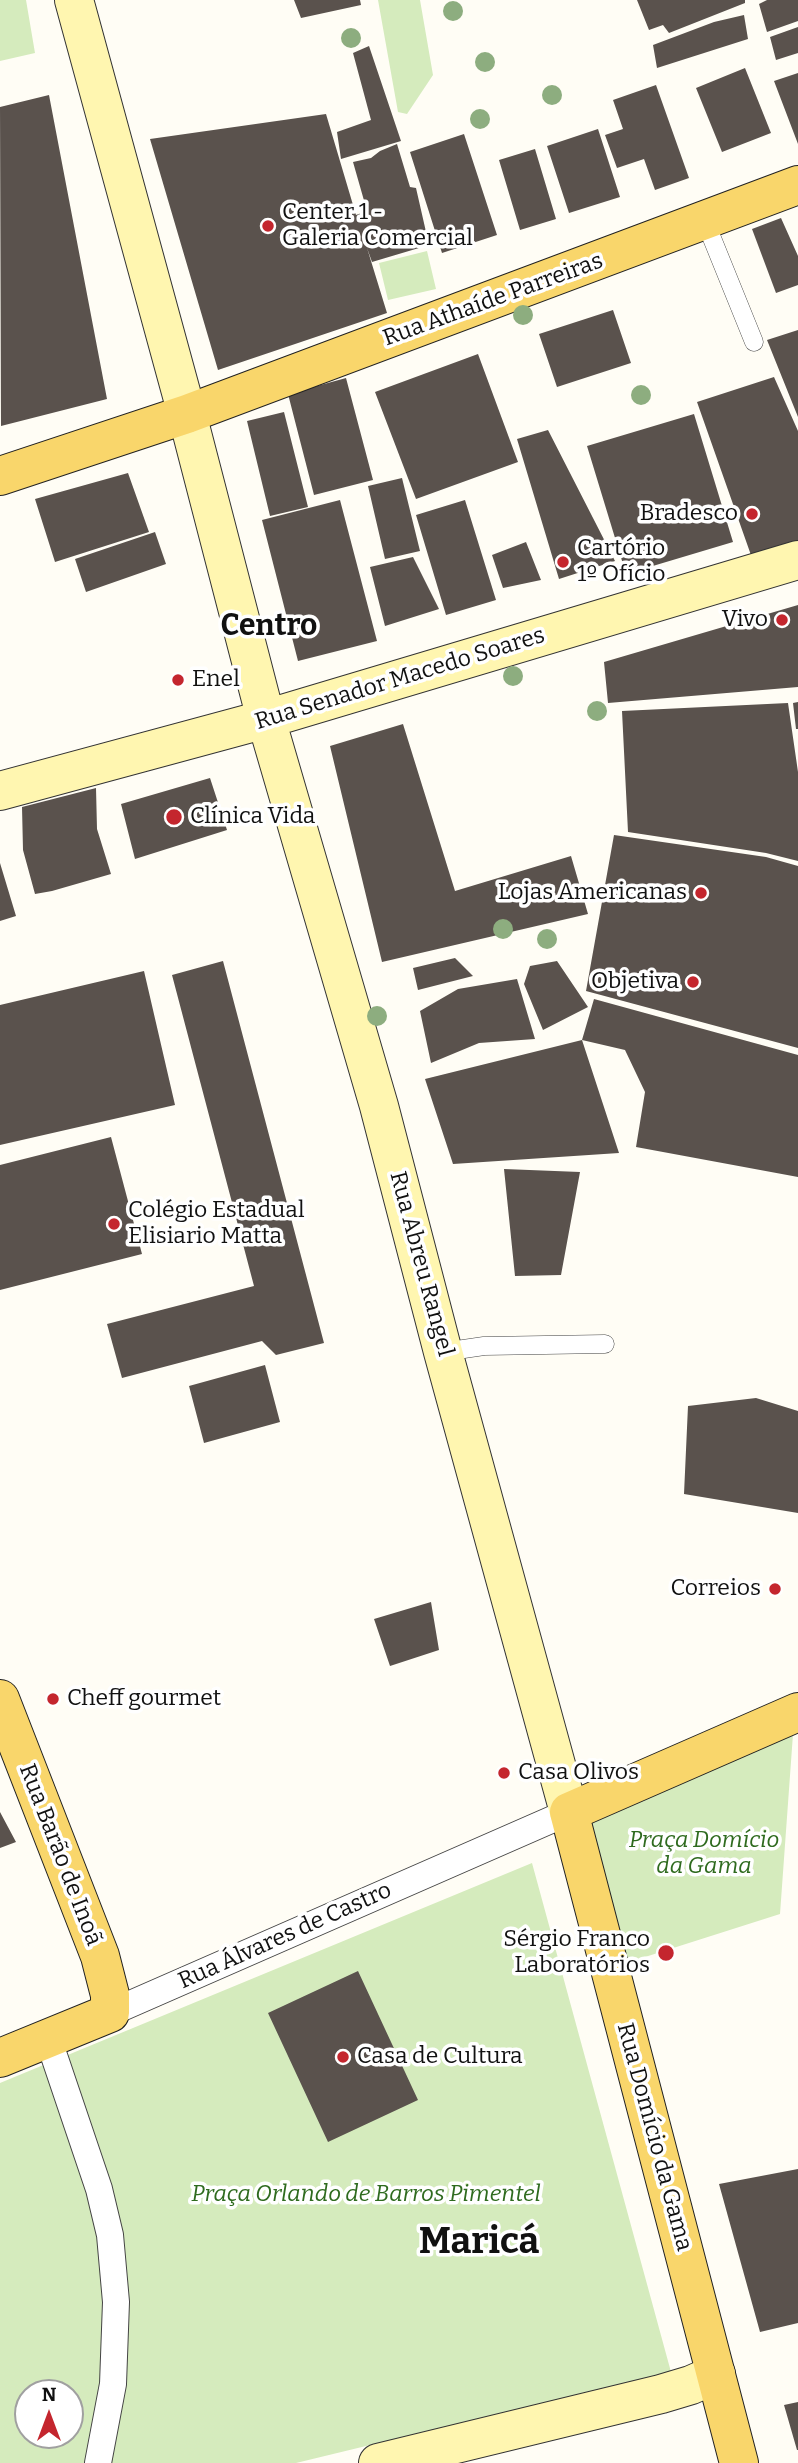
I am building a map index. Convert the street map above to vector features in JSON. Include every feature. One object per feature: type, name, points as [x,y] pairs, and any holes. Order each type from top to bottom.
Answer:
[{"type":"main road","name":"Rua Abreu Rangel","points":[[74,0],[187,414],[266,719],[379,1106],[443,1352],[569,1812]]},
{"type":"main road","name":"Rua Athaíde Parreiras","points":[[0,476],[187,414],[798,185]]},
{"type":"main road","name":"Rua Senador Macedo Soares","points":[[0,791],[266,719],[798,560]]},
{"type":"main road","name":"Rua Barão de Inoã","points":[[0,1699],[100,1956],[110,1995],[110,2013]]},
{"type":"main road","points":[[569,1812],[798,1712]]},
{"type":"main road","name":"Rua Domício da Gama","points":[[569,1812],[739,2463]]},
{"type":"main road","name":"Rua Álvares de Castro","points":[[0,2058],[110,2013]]},
{"type":"main road","points":[[378,2463],[661,2394],[716,2374]]},
{"type":"street","name":"Rua Álvares de Castro","points":[[110,2013],[569,1812]]},
{"type":"street","points":[[48,2038],[99,2189],[110,2235],[116,2302],[113,2384],[98,2463]]},
{"type":"lane","points":[[705,221],[754,342]]},
{"type":"lane","points":[[443,1352],[484,1346],[605,1344]]},
{"type":"green space","points":[[0,0],[26,0],[35,53],[0,61]]},
{"type":"green space","points":[[378,0],[420,0],[433,75],[407,114],[398,112]]},
{"type":"green space","points":[[427,251],[436,289],[388,300],[379,263]]},
{"type":"green space","name":"Praça Domício da Gama","points":[[793,1734],[780,1914],[623,1964],[583,1816]]},
{"type":"green space","name":"Praça Orlando de Barros Pimentel","points":[[532,1863],[671,2372],[296,2463],[0,2463],[0,2083]]},
{"type":"building","points":[[294,0],[360,0],[361,5],[301,18]]},
{"type":"building","points":[[637,0],[745,0],[745,3],[669,33],[663,25],[649,30]]},
{"type":"building","points":[[767,0],[798,0],[798,21],[767,32],[759,4]]},
{"type":"building","points":[[744,15],[748,39],[657,68],[653,45],[714,22]]},
{"type":"building","points":[[798,27],[798,53],[776,60],[770,37]]},
{"type":"building","points":[[369,46],[401,141],[341,159],[337,132],[371,120],[353,53]]},
{"type":"building","points":[[745,68],[771,133],[722,152],[696,88]]},
{"type":"building","points":[[798,73],[798,144],[774,81]]},
{"type":"building","points":[[656,85],[689,178],[655,190],[644,159],[617,168],[605,135],[623,129],[613,100]]},
{"type":"building","points":[[49,95],[107,399],[1,426],[0,107]]},
{"type":"building","name":"Center 1 - Galeria Comercial","points":[[326,114],[356,215],[367,211],[353,162],[371,158],[397,144],[410,187],[416,188],[429,245],[372,262],[367,248],[387,313],[218,370],[150,139]]},
{"type":"building","points":[[598,129],[620,197],[569,213],[547,146]]},
{"type":"building","points":[[464,134],[497,235],[442,253],[410,152]]},
{"type":"building","points":[[535,149],[556,219],[520,230],[499,160]]},
{"type":"building","points":[[781,218],[798,256],[798,285],[776,293],[752,229]]},
{"type":"building","points":[[613,310],[631,363],[557,387],[539,334]]},
{"type":"building","points":[[798,330],[798,417],[767,340]]},
{"type":"building","points":[[478,354],[518,462],[416,499],[375,392]]},
{"type":"building","points":[[774,377],[798,431],[798,544],[752,558],[697,402]]},
{"type":"building","points":[[346,378],[373,480],[314,495],[288,394]]},
{"type":"building","points":[[284,412],[308,507],[270,516],[247,421]]},
{"type":"building","points":[[694,414],[733,542],[626,574],[587,446]]},
{"type":"building","points":[[548,430],[615,561],[559,579],[517,439]]},
{"type":"building","points":[[128,473],[149,532],[55,562],[35,499]]},
{"type":"building","points":[[402,478],[420,551],[385,559],[368,486]]},
{"type":"building","points":[[340,500],[377,641],[298,661],[262,520]]},
{"type":"building","points":[[465,500],[496,600],[446,615],[416,515]]},
{"type":"building","points":[[155,532],[166,564],[86,592],[75,559]]},
{"type":"building","points":[[526,542],[541,580],[503,588],[492,555]]},
{"type":"building","points":[[413,557],[439,609],[385,626],[370,567]]},
{"type":"building","points":[[798,605],[798,687],[608,703],[604,662]]},
{"type":"building","points":[[798,702],[798,729],[796,729],[793,703]]},
{"type":"building","points":[[788,703],[798,772],[798,861],[766,853],[628,832],[622,711]]},
{"type":"building","points":[[403,724],[455,891],[571,856],[588,914],[382,962],[330,746]]},
{"type":"building","name":"Clínica Vida","points":[[210,778],[227,830],[135,859],[121,804]]},
{"type":"building","points":[[96,788],[97,829],[111,874],[35,894],[23,850],[22,807]]},
{"type":"building","points":[[614,835],[766,857],[798,866],[798,1048],[586,991]]},
{"type":"building","points":[[0,863],[16,916],[0,921]]},
{"type":"building","points":[[455,958],[473,976],[418,990],[413,968]]},
{"type":"building","points":[[223,961],[324,1343],[276,1355],[262,1341],[122,1378],[107,1324],[254,1286],[172,975]]},
{"type":"building","points":[[557,961],[588,1007],[543,1030],[524,984],[530,966]]},
{"type":"building","points":[[144,971],[175,1105],[0,1145],[0,1005]]},
{"type":"building","points":[[517,979],[535,1039],[479,1043],[431,1063],[420,1011],[458,989]]},
{"type":"building","points":[[594,999],[798,1055],[798,1177],[636,1147],[645,1092],[625,1050],[582,1040]]},
{"type":"building","points":[[582,1040],[619,1153],[453,1164],[425,1079]]},
{"type":"building","points":[[111,1137],[142,1254],[0,1290],[0,1165]]},
{"type":"building","points":[[504,1169],[580,1172],[561,1275],[515,1276]]},
{"type":"building","points":[[265,1365],[280,1422],[204,1443],[189,1386]]},
{"type":"building","points":[[756,1398],[798,1411],[798,1513],[684,1494],[688,1406]]},
{"type":"building","points":[[431,1602],[439,1650],[390,1666],[374,1619]]},
{"type":"building","points":[[0,1812],[16,1842],[0,1848]]},
{"type":"building","name":"Casa de Cultura","points":[[358,1971],[418,2100],[328,2142],[268,2013]]},
{"type":"building","points":[[798,2169],[798,2323],[760,2332],[719,2184]]},
{"type":"building","points":[[798,2402],[798,2450],[797,2450],[784,2405]]},
{"type":"place","name":"Center 1 - Galeria Comercial","points":[[268,226]]},
{"type":"place","name":"Bradesco","points":[[752,514]]},
{"type":"place","name":"Cartório 1º Ofício","points":[[563,562]]},
{"type":"place","name":"Vivo","points":[[782,620]]},
{"type":"place","name":"Enel","points":[[178,680]]},
{"type":"place","name":"Clínica Vida","points":[[174,817]]},
{"type":"place","name":"Lojas Americanas","points":[[701,893]]},
{"type":"place","name":"Objetiva","points":[[693,982]]},
{"type":"place","name":"Colégio Estadual Elisiario Matta","points":[[114,1224]]},
{"type":"place","name":"Correios","points":[[775,1589]]},
{"type":"place","name":"Cheff gourmet","points":[[53,1699]]},
{"type":"place","name":"Casa Olivos","points":[[504,1773]]},
{"type":"place","name":"Sérgio Franco Laboratórios","points":[[666,1953]]},
{"type":"place","name":"Casa de Cultura","points":[[343,2057]]},
{"type":"district","name":"Centro","points":[[269,627]]},
{"type":"district","name":"Maricá","points":[[479,2243]]}]
